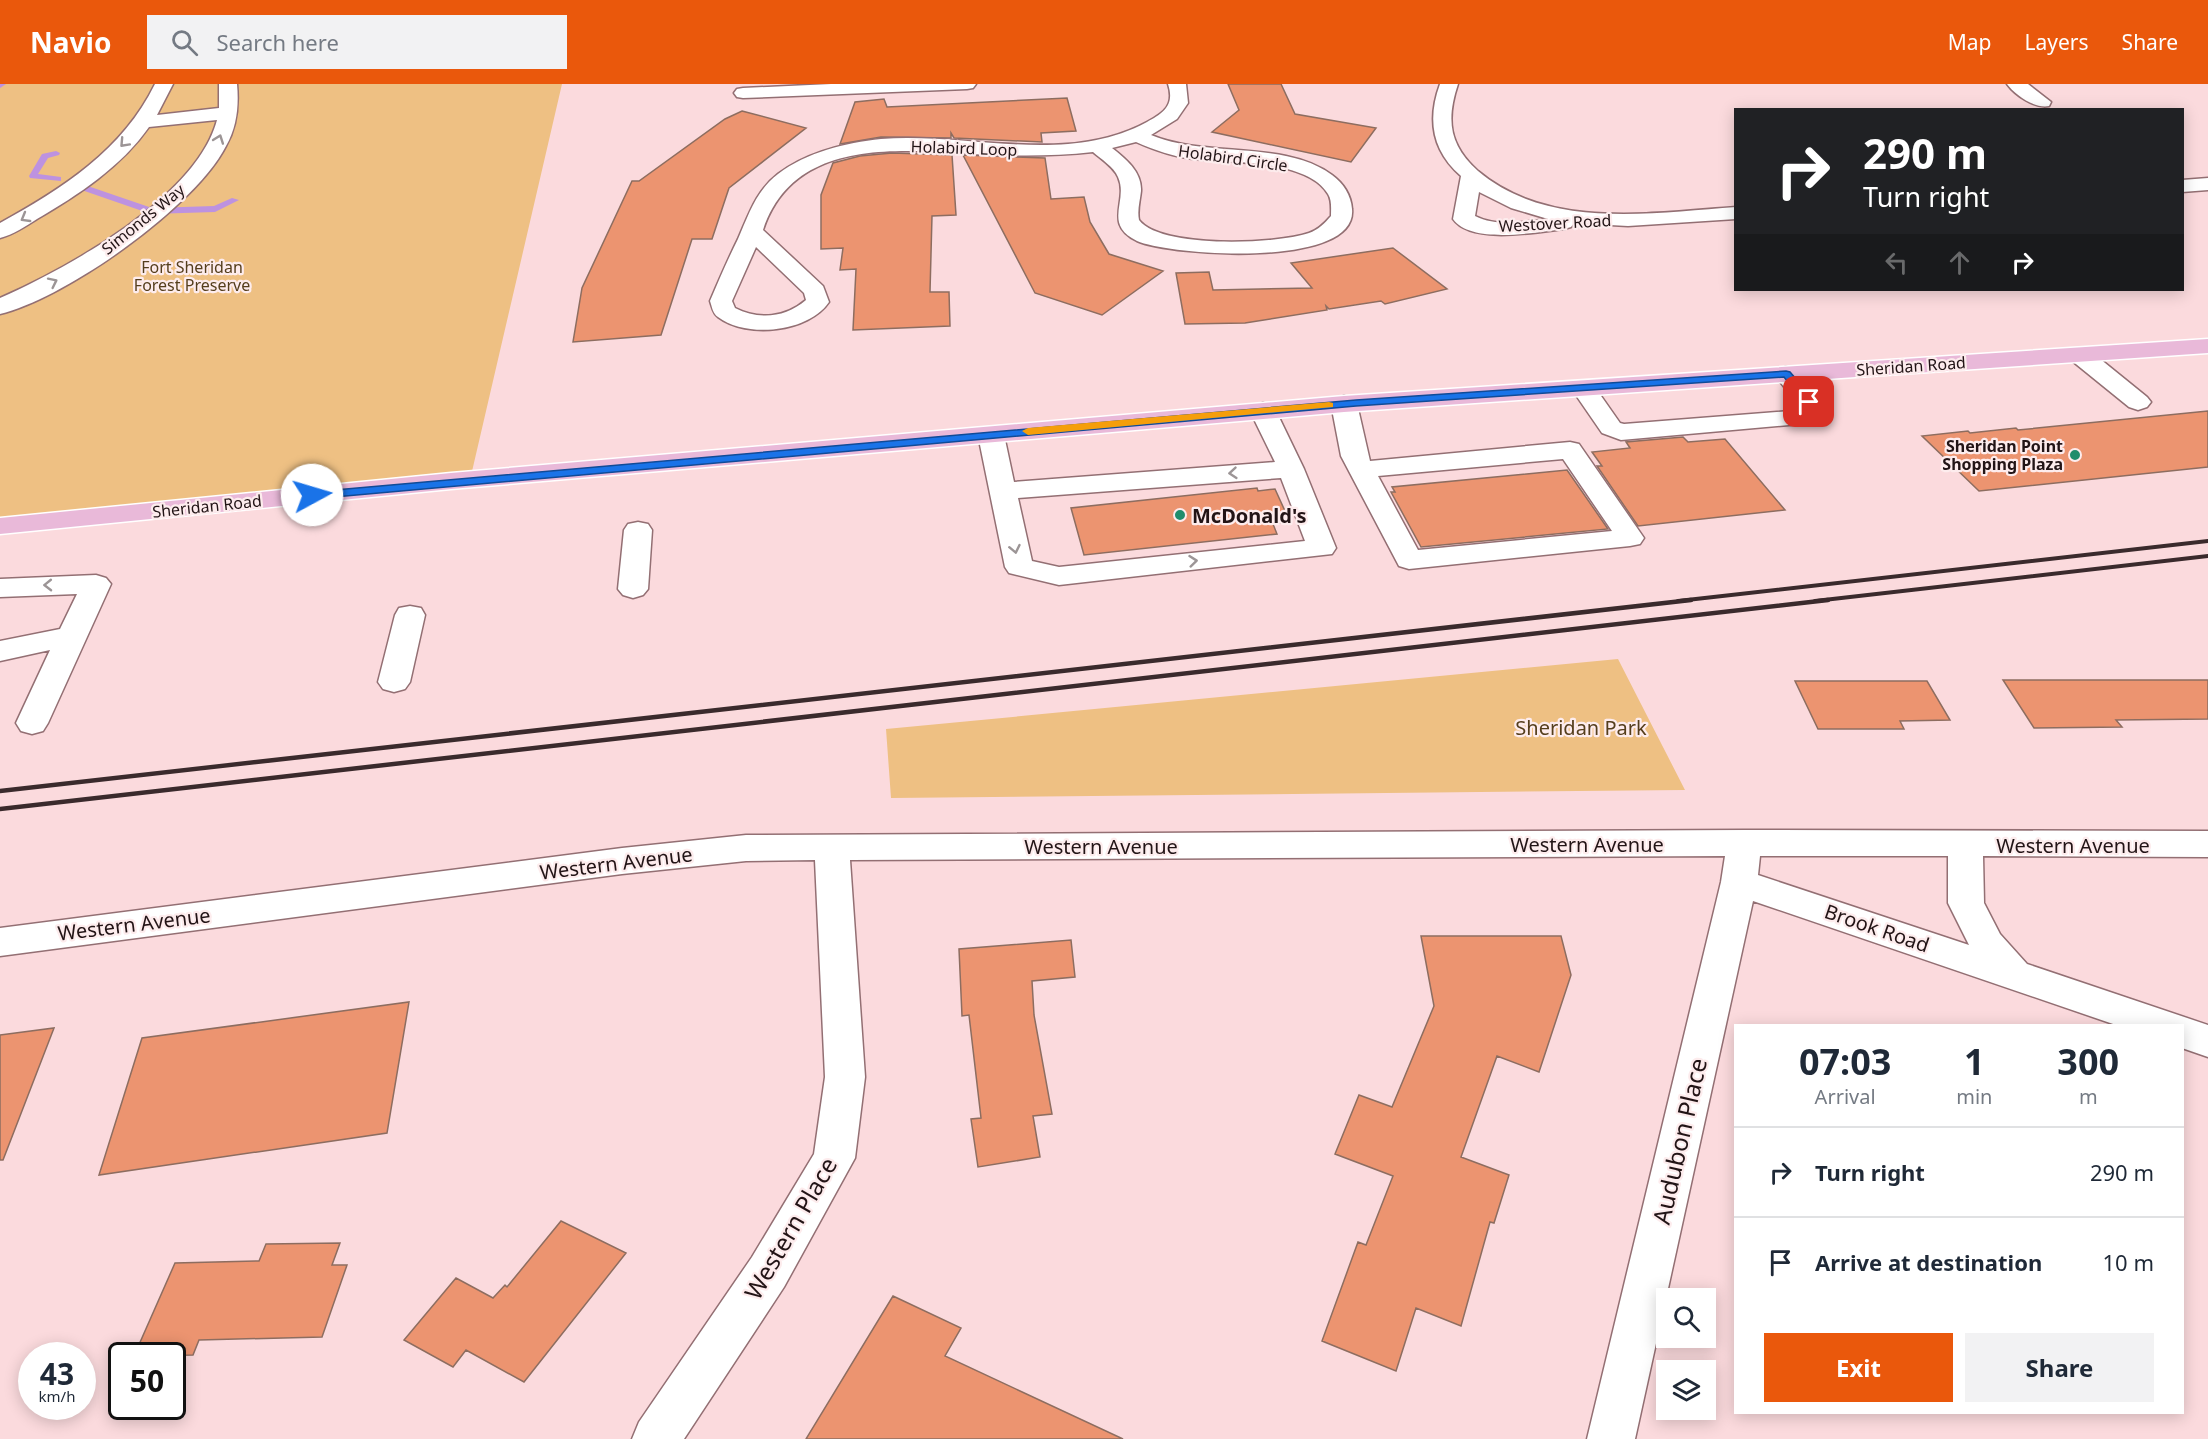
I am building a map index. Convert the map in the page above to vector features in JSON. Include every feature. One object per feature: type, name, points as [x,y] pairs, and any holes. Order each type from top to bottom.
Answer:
[{"type":"main road","name":"Sheridan Road","points":[[0,526],[451,481],[1344,404],[2208,346]]},
{"type":"street","points":[[0,232],[49,203],[102,165],[143,122],[164,84]]},
{"type":"street","name":"Simonds Way","points":[[0,308],[66,275],[125,236],[201,170],[216,147],[228,113],[228,84]]},
{"type":"street","points":[[743,93],[967,84]]},
{"type":"street","name":"Holabird Loop","points":[[752,231],[815,291],[818,302],[810,311],[796,318],[776,323],[736,320],[724,312],[721,301],[761,205],[771,192],[802,166],[828,155],[883,145],[1027,150],[1097,145],[1136,135],[1157,126],[1179,105],[1181,96],[1177,84]]},
{"type":"street","name":"Westover Road","points":[[1449,84],[1441,120],[1448,151],[1471,176],[1488,190],[1548,212],[1584,218],[1620,219]]},
{"type":"street","points":[[2016,84],[2042,102]]},
{"type":"street","points":[[143,122],[228,113]]},
{"type":"street","name":"Holabird Circle","points":[[1097,145],[1120,165],[1129,178],[1132,193],[1126,215],[1132,227],[1143,236],[1159,243],[1205,248],[1291,243],[1317,238],[1333,229],[1342,217],[1341,204],[1336,190],[1320,176],[1266,159],[1170,149],[1136,135]]},
{"type":"street","name":"Westover Road","points":[[1471,176],[1464,219],[1474,225],[1498,228],[1734,213]]},
{"type":"street","points":[[2184,186],[2208,184]]},
{"type":"street","points":[[2080,355],[2138,402]]},
{"type":"street","points":[[1583,388],[1611,428],[1621,432],[1814,417],[1817,412],[1786,374]]},
{"type":"street","points":[[1344,404],[1354,456],[1409,560],[1630,538],[1570,450],[1362,470]]},
{"type":"street","points":[[991,435],[1019,567],[1059,576],[1322,548],[1291,469],[1263,411]]},
{"type":"street","points":[[1003,491],[1291,469]]},
{"type":"street","points":[[633,589],[638,530]]},
{"type":"street","points":[[0,588],[96,584],[32,723]]},
{"type":"street","points":[[394,682],[410,615]]},
{"type":"street","points":[[0,651],[72,636]]},
{"type":"street","name":"Western Avenue","points":[[0,942],[622,861],[746,848],[832,847],[1741,862],[1965,845],[2208,844]]},
{"type":"street","name":"Brook Road","points":[[1965,845],[1966,903],[1986,944],[2014,975]]},
{"type":"street","name":"Western Place","points":[[656,1439],[768,1272],[834,1158],[846,1077],[832,847]]},
{"type":"street","name":"Brook Road","points":[[1741,862],[2014,975],[2159,1024]]},
{"type":"street","name":"Audubon Place","points":[[1611,1439],[1741,862]]},
{"type":"street","points":[[2184,1033],[2208,1041]]},
{"type":"green space","name":"Fort Sheridan Forest Preserve","points":[[0,84],[562,84],[470,480],[0,526]]},
{"type":"green space","name":"Sheridan Park","points":[[1618,659],[1685,790],[891,798],[886,729]]},
{"type":"building","points":[[1228,84],[1281,84],[1295,114],[1376,128],[1351,162],[1212,132],[1239,110]]},
{"type":"building","points":[[1067,98],[1076,131],[1041,133],[1042,142],[954,138],[951,133],[951,138],[881,137],[840,144],[855,102],[884,99],[887,107]]},
{"type":"building","points":[[742,111],[806,128],[729,188],[712,239],[692,239],[661,335],[573,342],[582,288],[632,181],[639,181],[725,119]]},
{"type":"building","points":[[892,153],[952,155],[956,215],[932,216],[930,292],[949,292],[950,326],[853,330],[856,269],[840,270],[843,248],[821,249],[821,195],[833,163],[860,156]]},
{"type":"building","points":[[963,155],[1045,158],[1051,199],[1084,197],[1090,222],[1109,254],[1163,271],[1102,315],[1035,293]]},
{"type":"building","points":[[1393,248],[1447,289],[1385,304],[1381,301],[1329,309],[1326,306],[1327,310],[1245,323],[1185,324],[1176,273],[1209,272],[1213,290],[1312,288],[1291,263]]},
{"type":"building","name":"Sheridan Point Shopping Plaza","points":[[2208,411],[2208,467],[1979,491],[1922,436],[2016,428],[2018,430]]},
{"type":"building","points":[[1683,437],[1688,442],[1725,439],[1785,510],[1638,526],[1597,466],[1602,466],[1592,452],[1630,448],[1626,442]]},
{"type":"building","points":[[1567,470],[1608,529],[1421,547],[1391,492],[1395,492],[1392,487]]},
{"type":"building","name":"McDonald's","points":[[1257,488],[1258,491],[1275,489],[1290,522],[1273,524],[1277,534],[1084,555],[1071,508]]},
{"type":"building","points":[[2003,680],[2208,680],[2208,719],[2116,720],[2122,727],[2034,728]]},
{"type":"building","points":[[1795,681],[1927,681],[1950,720],[1900,721],[1904,729],[1818,729]]},
{"type":"building","points":[[1421,936],[1561,936],[1571,975],[1539,1072],[1497,1056],[1461,1157],[1509,1175],[1494,1223],[1490,1222],[1461,1326],[1416,1308],[1396,1371],[1322,1341],[1358,1242],[1366,1245],[1393,1176],[1335,1154],[1359,1095],[1392,1107],[1434,1006]]},
{"type":"building","points":[[1071,940],[1075,977],[1032,981],[1034,1015],[1052,1114],[1033,1116],[1040,1157],[978,1167],[971,1119],[981,1118],[969,1015],[962,1016],[959,949]]},
{"type":"building","points":[[409,1002],[387,1133],[99,1175],[142,1038]]},
{"type":"building","points":[[54,1028],[3,1160],[0,1160],[0,1035]]},
{"type":"building","points":[[561,1221],[626,1253],[524,1382],[466,1350],[453,1367],[404,1340],[456,1278],[493,1298],[505,1285],[507,1287]]},
{"type":"building","points":[[340,1243],[332,1265],[347,1265],[322,1337],[199,1340],[193,1355],[186,1355],[186,1342],[140,1342],[175,1263],[259,1261],[266,1244]]},
{"type":"building","points":[[893,1296],[961,1328],[945,1356],[1123,1439],[806,1439]]},
{"type":"waterway","points":[[56,153],[45,156],[33,176],[58,179]]},
{"type":"waterway","points":[[73,184],[151,211],[215,209],[235,200]]},
{"type":"railway","points":[[1678,601],[2208,541]]},
{"type":"railway","points":[[1815,601],[2208,556]]},
{"type":"railway","points":[[0,791],[1691,600]]},
{"type":"railway","points":[[0,809],[1828,600]]},
{"type":"slow traffic","points":[[1028,431],[1329,405]]},
{"type":"place","name":"Sheridan Point Shopping Plaza","points":[[2075,455]]},
{"type":"place","name":"McDonald's","points":[[1180,515]]},
{"type":"route","points":[[312,495],[1356,403],[1786,374],[1809,402]]}]
